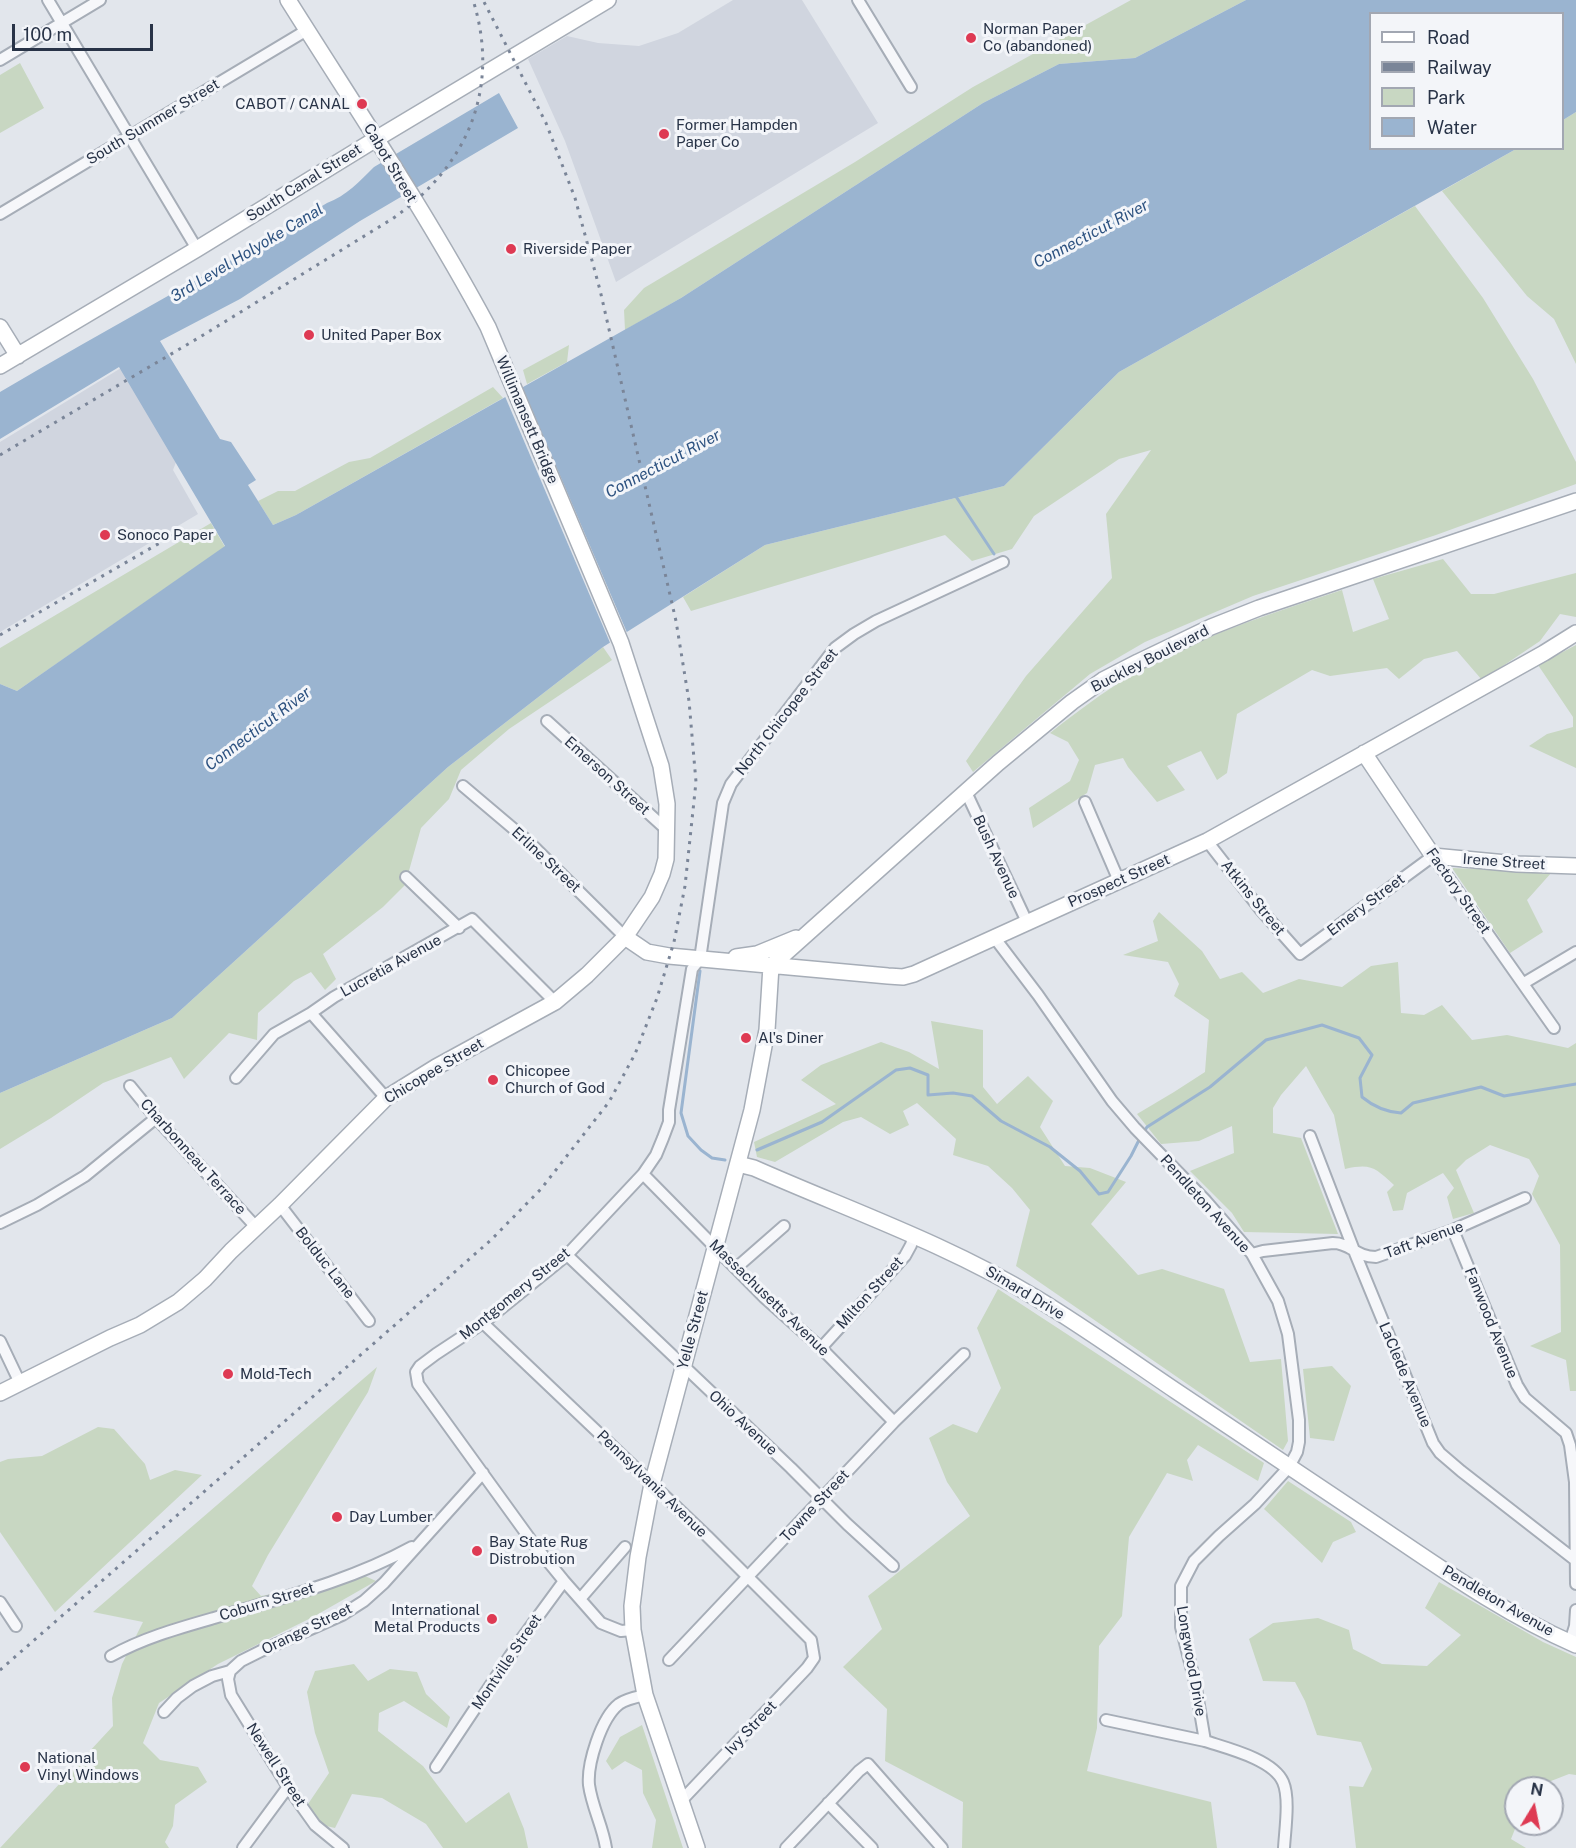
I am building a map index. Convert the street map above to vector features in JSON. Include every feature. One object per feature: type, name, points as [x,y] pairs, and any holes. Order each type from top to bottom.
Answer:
[{"type":"main road","name":"Cabot Street","points":[[288,0],[379,144],[488,327]]},
{"type":"main road","name":"South Canal Street","points":[[0,366],[379,144],[608,0]]},
{"type":"main road","points":[[0,327],[18,356]]},
{"type":"main road","name":"Willimansett Bridge","points":[[488,327],[621,643]]},
{"type":"main road","name":"Buckley Boulevard","points":[[771,966],[1041,725],[1103,680],[1211,627],[1576,501]]},
{"type":"main road","name":"Prospect Street","points":[[625,937],[647,952],[707,960],[903,977],[914,974],[1208,841],[1544,654],[1576,633]]},
{"type":"main road","name":"Chicopee Street","points":[[0,1393],[140,1325],[178,1302],[205,1279],[386,1098],[436,1067],[555,1002],[587,975],[625,937],[652,897],[662,874],[666,859],[667,804],[661,766],[621,643]]},
{"type":"main road","name":"Factory Street","points":[[1364,753],[1433,855]]},
{"type":"main road","name":"Irene Street","points":[[1433,855],[1517,864],[1576,866]]},
{"type":"main road","points":[[707,960],[757,954],[812,930]]},
{"type":"main road","name":"Yelle Street","points":[[645,1695],[633,1630],[632,1606],[638,1557],[652,1484],[760,1074],[767,1030],[771,966]]},
{"type":"main road","name":"Simard Drive","points":[[738,1164],[754,1168],[972,1261],[1038,1299],[1289,1467]]},
{"type":"main road","name":"Pendleton Avenue","points":[[1289,1467],[1461,1581],[1530,1623],[1573,1643]]},
{"type":"main road","points":[[645,1695],[697,1848]]},
{"type":"street","points":[[48,0],[198,249]]},
{"type":"street","points":[[0,60],[100,0]]},
{"type":"street","points":[[858,0],[911,87]]},
{"type":"street","name":"South Summer Street","points":[[0,214],[307,30]]},
{"type":"street","name":"North Chicopee Street","points":[[707,960],[723,803],[731,784],[835,648],[854,634],[887,616],[1003,562]]},
{"type":"street","name":"Emerson Street","points":[[546,721],[667,830]]},
{"type":"street","name":"Erline Street","points":[[463,786],[528,841],[625,937]]},
{"type":"street","name":"Bush Avenue","points":[[966,792],[1027,922]]},
{"type":"street","points":[[1085,801],[1119,881]]},
{"type":"street","name":"Atkins Street","points":[[1208,841],[1260,909],[1300,954]]},
{"type":"street","name":"Emery Street","points":[[1300,954],[1433,855]]},
{"type":"street","name":"Factory Street","points":[[1433,855],[1554,1028]]},
{"type":"street","points":[[406,877],[459,928]]},
{"type":"street","name":"Lucretia Avenue","points":[[236,1078],[274,1034],[357,984],[472,920],[555,1002]]},
{"type":"street","name":"Pendleton Avenue","points":[[994,937],[1113,1101],[1135,1128],[1206,1201],[1251,1254],[1278,1301],[1288,1334],[1299,1442],[1289,1467]]},
{"type":"street","points":[[1524,983],[1576,952]]},
{"type":"street","name":"Montgomery Street","points":[[633,1630],[621,1631],[601,1623],[564,1581],[533,1544],[418,1384],[416,1372],[420,1366],[483,1323],[567,1255],[643,1174],[656,1155],[669,1122],[692,969],[707,960]]},
{"type":"street","points":[[311,1013],[386,1098]]},
{"type":"street","name":"Charbonneau Terrace","points":[[130,1086],[156,1118],[256,1227]]},
{"type":"street","points":[[0,1223],[37,1205],[85,1176],[156,1118]]},
{"type":"street","name":"LaClede Avenue","points":[[1310,1136],[1433,1443],[1440,1453],[1574,1559]]},
{"type":"street","name":"Massachusetts Avenue","points":[[643,1174],[765,1298],[821,1348],[894,1422]]},
{"type":"street","name":"Taft Avenue","points":[[1251,1254],[1340,1243],[1364,1257],[1376,1257],[1453,1230],[1525,1198]]},
{"type":"street","name":"Bolduc Lane","points":[[280,1205],[369,1321]]},
{"type":"street","points":[[736,1268],[784,1226]]},
{"type":"street","name":"Fanwood Avenue","points":[[1453,1230],[1516,1385],[1525,1398],[1566,1433],[1575,1482],[1574,1559]]},
{"type":"street","name":"Milton Street","points":[[821,1348],[905,1256],[914,1235]]},
{"type":"street","name":"Ohio Avenue","points":[[567,1255],[893,1566]]},
{"type":"street","name":"Pennsylvania Avenue","points":[[483,1323],[793,1620],[811,1640],[814,1650]]},
{"type":"street","points":[[0,1341],[20,1383]]},
{"type":"street","name":"Towne Street","points":[[669,1660],[894,1422],[964,1354]]},
{"type":"street","name":"Longwood Drive","points":[[1204,1741],[1195,1682],[1181,1627],[1180,1586],[1194,1561],[1255,1504],[1289,1467]]},
{"type":"street","name":"Orange Street","points":[[164,1712],[193,1686],[212,1676],[230,1671],[241,1661],[342,1615],[364,1601],[384,1583],[483,1473]]},
{"type":"street","name":"Coburn Street","points":[[111,1656],[176,1629],[316,1588],[390,1559],[421,1542]]},
{"type":"street","points":[[580,1599],[625,1547]]},
{"type":"street","points":[[1574,1559],[1576,1584]]},
{"type":"street","name":"Montville Street","points":[[436,1767],[520,1641],[564,1581]]},
{"type":"street","points":[[0,1602],[16,1626]]},
{"type":"street","points":[[1573,1643],[1576,1610]]},
{"type":"street","name":"Ivy Street","points":[[681,1801],[807,1668],[814,1658],[814,1650]]},
{"type":"street","name":"Newell Street","points":[[230,1671],[228,1679],[231,1695],[288,1787],[315,1825],[343,1848]]},
{"type":"street","points":[[606,1848],[595,1814],[589,1783],[591,1754],[618,1705],[645,1695]]},
{"type":"street","points":[[1106,1720],[1204,1741],[1253,1757],[1271,1768],[1283,1781],[1286,1799],[1284,1848]]},
{"type":"street","points":[[786,1848],[868,1764],[942,1848]]},
{"type":"street","points":[[243,1848],[288,1787]]},
{"type":"street","points":[[828,1803],[872,1848]]},
{"type":"shaded area","points":[[733,0],[802,0],[878,123],[616,282],[565,141],[528,59],[567,36],[598,43],[639,46],[678,33]]},
{"type":"shaded area","points":[[121,368],[178,457],[173,470],[198,514],[0,632],[0,442]]},
{"type":"green space","points":[[1131,0],[1246,0],[1135,58],[1059,64],[983,103],[681,298],[625,330],[624,310],[644,288],[855,162],[973,87]]},
{"type":"green space","points":[[20,63],[44,108],[0,133],[0,75]]},
{"type":"green space","points":[[1576,112],[1576,364],[1554,319],[1527,296],[1442,191],[1514,150],[1564,150],[1564,119]]},
{"type":"green space","points":[[1415,206],[1483,298],[1533,379],[1576,462],[1576,484],[1436,535],[1253,596],[1145,642],[1090,674],[973,772],[966,761],[1026,676],[1112,578],[1106,514],[1151,450],[1119,459],[1034,516],[1012,549],[972,561],[945,535],[691,611],[683,597],[765,545],[1004,486],[1119,372]]},
{"type":"green space","points":[[569,345],[567,362],[527,384],[523,370]]},
{"type":"green space","points":[[493,387],[503,398],[296,515],[273,525],[258,501],[278,491],[295,491],[349,462],[370,458]]},
{"type":"green space","points":[[211,523],[225,547],[17,691],[0,684],[0,648]]},
{"type":"green space","points":[[1443,559],[1471,594],[1494,594],[1576,573],[1576,617],[1560,614],[1540,641],[1482,680],[1457,651],[1424,659],[1399,679],[1387,668],[1330,676],[1312,670],[1237,714],[1227,773],[1217,780],[1201,751],[1167,766],[1185,790],[1157,802],[1123,758],[1095,765],[1087,793],[1033,828],[1029,808],[1070,781],[1079,760],[1068,742],[1050,733],[1113,687],[1139,670],[1199,641],[1342,590],[1353,632],[1389,619],[1373,579]]},
{"type":"green space","points":[[1576,645],[1576,768],[1529,746],[1547,734],[1573,727],[1573,717],[1538,665]]},
{"type":"green space","points":[[603,647],[612,660],[509,729],[461,770],[449,799],[421,828],[405,885],[383,907],[323,954],[336,979],[325,990],[311,972],[294,981],[258,1013],[257,1040],[229,1033],[184,1079],[171,1057],[103,1083],[0,1149],[0,1093],[172,1018],[448,767]]},
{"type":"green space","points":[[1452,868],[1552,872],[1527,900],[1543,932],[1510,953]]},
{"type":"green space","points":[[1159,912],[1202,951],[1220,979],[1242,972],[1263,993],[1299,979],[1342,987],[1371,966],[1398,962],[1401,1013],[1424,1015],[1442,1005],[1472,1040],[1507,1035],[1568,1048],[1576,1043],[1576,1391],[1570,1391],[1566,1360],[1530,1346],[1561,1332],[1560,1245],[1532,1194],[1539,1176],[1529,1159],[1490,1145],[1466,1160],[1456,1170],[1474,1213],[1453,1219],[1447,1197],[1454,1188],[1443,1173],[1407,1193],[1403,1210],[1393,1211],[1387,1192],[1394,1185],[1388,1179],[1373,1168],[1345,1169],[1334,1115],[1306,1066],[1273,1108],[1273,1133],[1301,1138],[1338,1234],[1244,1232],[1232,1213],[1190,1171],[1234,1153],[1232,1126],[1199,1141],[1161,1144],[1137,1114],[1205,1072],[1209,1020],[1174,996],[1179,984],[1168,962],[1123,955],[1158,941],[1153,921]]},
{"type":"green space","points":[[931,1021],[983,1030],[983,1087],[997,1104],[1028,1076],[1053,1101],[1040,1127],[1065,1166],[1090,1168],[1126,1182],[1091,1224],[1138,1275],[1162,1269],[1224,1289],[1250,1362],[1281,1359],[1288,1441],[1283,1450],[1016,1266],[1030,1210],[1012,1188],[988,1166],[953,1155],[956,1139],[917,1103],[903,1111],[909,1125],[890,1134],[861,1117],[843,1122],[775,1162],[757,1157],[754,1142],[836,1104],[801,1080],[821,1065],[881,1042],[909,1052],[939,1069]]},
{"type":"green space","points":[[998,1289],[1264,1463],[1258,1481],[1198,1445],[1187,1460],[1193,1481],[1167,1473],[1129,1537],[1122,1616],[1099,1646],[1097,1728],[1087,1771],[1211,1802],[1217,1848],[962,1848],[963,1802],[885,1761],[887,1709],[843,1667],[882,1629],[868,1596],[970,1516],[947,1482],[929,1438],[953,1424],[977,1433],[1001,1388],[977,1328]]},
{"type":"green space","points":[[1332,1366],[1351,1386],[1334,1441],[1310,1438],[1303,1369]]},
{"type":"green space","points":[[377,1367],[368,1392],[268,1555],[252,1586],[261,1596],[365,1576],[376,1581],[313,1617],[218,1664],[159,1703],[143,1743],[160,1760],[198,1767],[207,1782],[175,1805],[173,1826],[165,1842],[169,1848],[0,1848],[113,1726],[112,1698],[122,1664],[143,1622],[93,1612]]},
{"type":"green space","points":[[98,1427],[114,1429],[145,1464],[150,1480],[175,1470],[202,1475],[55,1612],[0,1532],[0,1462],[8,1459],[42,1456]]},
{"type":"green space","points":[[1288,1481],[1351,1522],[1356,1532],[1333,1542],[1322,1563],[1264,1509]]},
{"type":"green space","points":[[1439,1582],[1543,1642],[1576,1657],[1576,1775],[1504,1776],[1504,1836],[1512,1836],[1511,1839],[1526,1848],[1356,1848],[1349,1786],[1363,1787],[1372,1769],[1361,1742],[1317,1735],[1305,1701],[1295,1682],[1263,1681],[1249,1639],[1273,1623],[1318,1618],[1349,1630],[1353,1649],[1382,1664],[1427,1666],[1461,1635],[1425,1608]]},
{"type":"green space","points":[[354,1664],[368,1681],[390,1669],[417,1672],[426,1694],[450,1717],[447,1728],[404,1701],[379,1713],[378,1731],[423,1766],[466,1823],[509,1792],[524,1829],[528,1848],[443,1848],[426,1824],[382,1798],[352,1794],[335,1828],[322,1825],[308,1804],[329,1773],[315,1733],[307,1692],[315,1671]]},
{"type":"green space","points":[[642,1725],[683,1848],[652,1848],[656,1820],[643,1793],[642,1770],[625,1761],[612,1770],[606,1761],[620,1737]]},
{"type":"water","points":[[1246,0],[1576,0],[1576,112],[1564,119],[1564,12],[1369,12],[1369,150],[1514,150],[1119,372],[1004,486],[765,545],[603,647],[448,767],[172,1018],[0,1093],[0,684],[17,691],[225,546],[119,367],[0,439],[0,392],[340,196],[374,167],[499,93],[518,128],[360,221],[240,299],[160,341],[220,439],[231,442],[256,480],[248,485],[273,525],[296,515],[681,298],[983,103],[1059,64],[1135,58]]},
{"type":"pier","points":[[521,384],[628,635],[611,645],[504,394]]},
{"type":"waterway","points":[[955,495],[994,554]]},
{"type":"waterway","points":[[700,971],[681,1113],[688,1136],[701,1150],[712,1158],[725,1160]]},
{"type":"waterway","points":[[1144,1132],[1147,1127],[1210,1087],[1266,1040],[1322,1025],[1359,1038],[1372,1055],[1360,1078],[1362,1097],[1390,1111],[1401,1113],[1413,1103],[1481,1087],[1504,1096],[1576,1084]]},
{"type":"waterway","points":[[757,1150],[822,1122],[896,1070],[910,1068],[928,1075],[928,1095],[953,1093],[972,1096],[1001,1121],[1050,1147],[1080,1171],[1099,1194],[1108,1192],[1140,1138]]},
{"type":"railway","points":[[0,455],[200,337],[392,219],[418,198],[440,175],[458,150],[471,123],[479,95],[483,64],[481,33],[473,0]]},
{"type":"railway","points":[[0,1670],[492,1239],[541,1189],[609,1102],[635,1054],[657,998],[674,942],[685,886],[696,782],[689,701],[676,621],[600,290],[575,198],[546,123],[483,0]]},
{"type":"railway","points":[[0,635],[184,529]]},
{"type":"place","name":"Norman Paper Co (abandoned)","points":[[971,38]]},
{"type":"place","name":"CABOT / CANAL","points":[[362,104]]},
{"type":"place","name":"Former Hampden Paper Co","points":[[664,134]]},
{"type":"place","name":"Riverside Paper","points":[[511,249]]},
{"type":"place","name":"United Paper Box","points":[[309,335]]},
{"type":"place","name":"Sonoco Paper","points":[[105,535]]},
{"type":"place","name":"Al's Diner","points":[[746,1038]]},
{"type":"place","name":"Chicopee Church of God","points":[[493,1080]]},
{"type":"place","name":"Mold-Tech","points":[[228,1374]]},
{"type":"place","name":"Day Lumber","points":[[337,1517]]},
{"type":"place","name":"Bay State Rug Distrobution","points":[[477,1551]]},
{"type":"place","name":"International Metal Products","points":[[492,1619]]},
{"type":"place","name":"National Vinyl Windows","points":[[25,1767]]},
{"type":"water label","name":"Connecticut River","points":[[1091,234]]},
{"type":"water label","name":"3rd Level Holyoke Canal","points":[[247,253]]},
{"type":"water label","name":"Connecticut River","points":[[663,464]]},
{"type":"water label","name":"Connecticut River","points":[[258,729]]}]
